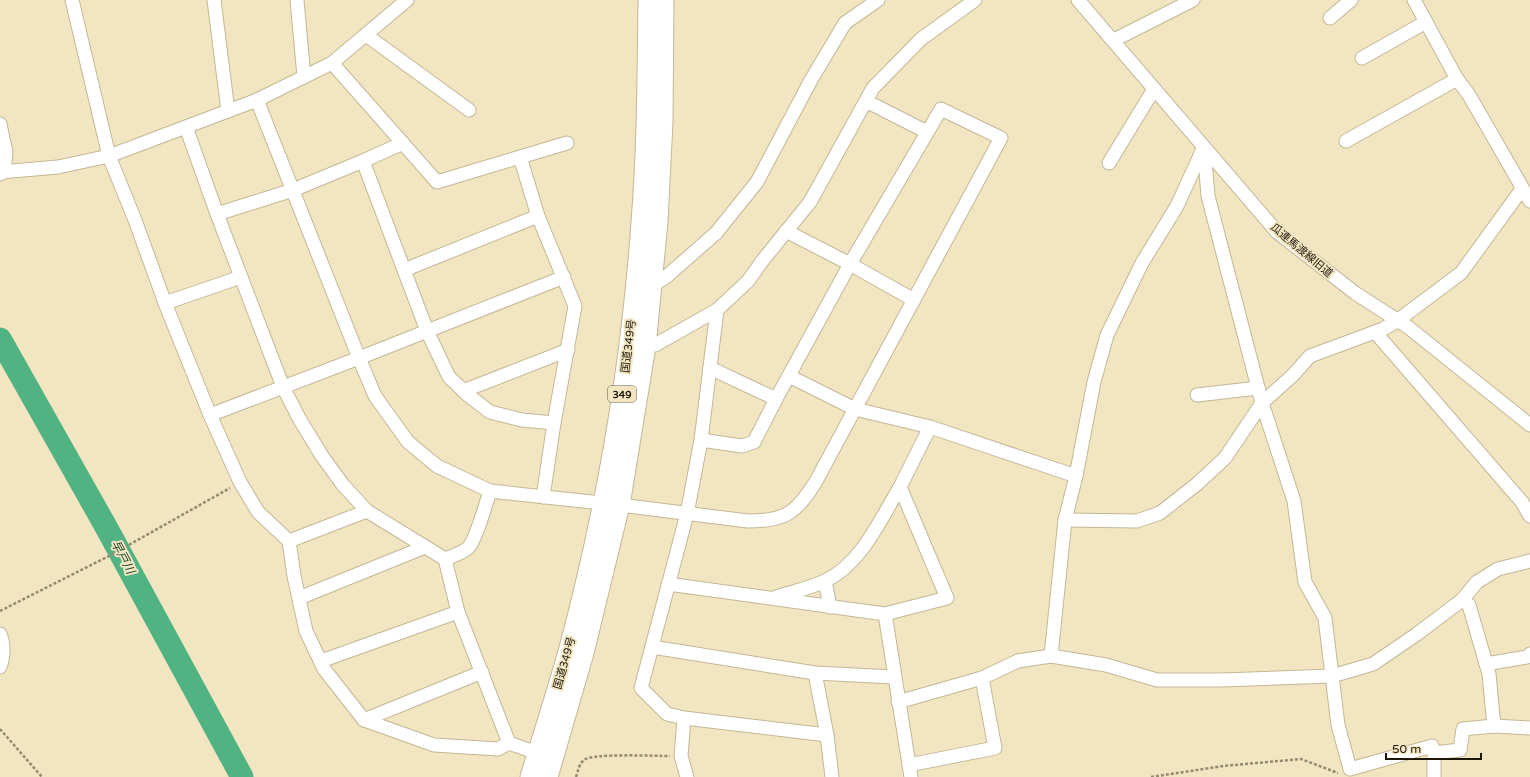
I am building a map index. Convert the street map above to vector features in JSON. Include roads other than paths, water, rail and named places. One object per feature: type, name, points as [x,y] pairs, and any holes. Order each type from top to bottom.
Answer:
[{"type":"highway","name":"国道349号","points":[[530,777],[611,504],[617,427],[628,349],[642,222],[646,126],[648,0]]},
{"type":"highway","name":"国道349号","points":[[548,777],[584,653],[611,504],[646,346],[658,222],[663,122],[664,0]]},
{"type":"street","points":[[72,0],[109,156],[135,220],[165,303],[210,415],[240,482],[258,512],[289,541],[306,631],[321,661],[343,694],[364,720],[434,745],[498,749],[509,744],[537,753]]},
{"type":"street","points":[[214,0],[228,111]]},
{"type":"street","points":[[297,0],[304,78]]},
{"type":"street","points":[[652,286],[667,276],[716,233],[757,182],[810,80],[845,23],[878,0]]},
{"type":"street","points":[[646,346],[656,345],[717,310],[748,281],[810,202],[873,88],[921,39],[975,0]]},
{"type":"street","name":"瓜連馬渡線旧道","points":[[1078,0],[1114,40],[1154,89],[1277,232],[1355,293],[1408,328],[1530,424]]},
{"type":"street","points":[[1114,40],[1193,0]]},
{"type":"street","points":[[1330,18],[1351,0]]},
{"type":"street","points":[[1414,0],[1457,78],[1469,95],[1522,189],[1530,200]]},
{"type":"street","points":[[0,124],[6,152],[1,173],[58,167],[109,156],[257,100],[304,78],[332,63],[366,36],[405,1]]},
{"type":"street","points":[[1362,58],[1426,22]]},
{"type":"street","points":[[366,36],[469,110]]},
{"type":"street","points":[[332,63],[437,182],[567,142]]},
{"type":"street","points":[[1346,141],[1457,78]]},
{"type":"street","points":[[1109,163],[1154,89]]},
{"type":"street","points":[[257,100],[359,358],[376,396],[408,442],[437,466],[490,491],[748,521],[768,521],[781,518],[792,511],[806,498],[816,483],[1001,138],[941,109],[850,264],[788,376],[754,442],[742,446],[701,440]]},
{"type":"street","points":[[866,101],[927,132]]},
{"type":"street","points":[[186,127],[217,214],[283,387],[300,420],[322,456],[343,485],[367,511],[445,559],[458,612],[509,744]]},
{"type":"street","points":[[217,214],[293,190],[403,143]]},
{"type":"street","points":[[1204,147],[1208,196],[1262,403],[1294,501],[1305,582],[1325,618],[1338,725],[1350,769],[1432,746],[1434,753],[1434,777]]},
{"type":"street","points":[[1051,656],[1065,520],[1076,476],[1094,382],[1107,335],[1142,263],[1177,206],[1204,147]]},
{"type":"street","points":[[520,157],[538,216],[575,306],[554,423],[543,497]]},
{"type":"street","points":[[362,161],[427,331],[449,377],[463,391],[490,412],[522,420],[554,423]]},
{"type":"street","points":[[1065,520],[1137,521],[1160,513],[1197,484],[1225,458],[1262,403],[1293,375],[1310,356],[1383,329],[1461,273],[1522,189]]},
{"type":"street","points":[[404,270],[538,216]]},
{"type":"street","points":[[786,231],[850,264],[914,300]]},
{"type":"street","points":[[165,303],[241,277]]},
{"type":"street","points":[[210,415],[564,277]]},
{"type":"street","points":[[717,310],[701,440],[687,514],[641,688],[667,714],[684,718],[827,735]]},
{"type":"street","points":[[1375,332],[1522,502],[1530,516]]},
{"type":"street","points":[[463,391],[568,350]]},
{"type":"street","points":[[710,368],[776,399]]},
{"type":"street","points":[[788,376],[855,409],[930,427],[1076,476]]},
{"type":"street","points":[[1198,395],[1258,388]]},
{"type":"street","points":[[772,599],[825,581],[847,566],[870,538],[900,487],[930,427]]},
{"type":"street","points":[[668,584],[885,614],[947,598],[900,487]]},
{"type":"street","points":[[445,559],[458,554],[469,547],[477,530],[490,491]]},
{"type":"street","points":[[289,541],[367,511]]},
{"type":"street","points":[[299,598],[426,547]]},
{"type":"street","points":[[898,702],[982,678],[1018,661],[1051,656],[1106,665],[1157,680],[1221,680],[1332,676],[1372,664],[1417,634],[1462,600],[1477,582],[1498,569],[1530,561]]},
{"type":"street","points":[[825,581],[830,607]]},
{"type":"street","points":[[1462,600],[1469,605],[1489,674],[1494,726]]},
{"type":"street","points":[[321,661],[458,612]]},
{"type":"street","points":[[885,614],[910,771],[995,748],[982,678]]},
{"type":"street","points":[[0,634],[3,640],[3,659],[0,666]]},
{"type":"street","points":[[652,647],[815,673],[894,676]]},
{"type":"street","points":[[1486,664],[1527,657],[1530,654]]},
{"type":"street","points":[[364,720],[482,672]]},
{"type":"street","points":[[815,673],[827,735],[832,777]]},
{"type":"street","points":[[684,718],[681,756],[687,777]]},
{"type":"street","points":[[1434,753],[1460,750],[1463,729],[1494,726],[1530,728]]},
{"type":"waterway","name":"早戸川","points":[[0,339],[105,525],[242,777]]}]
